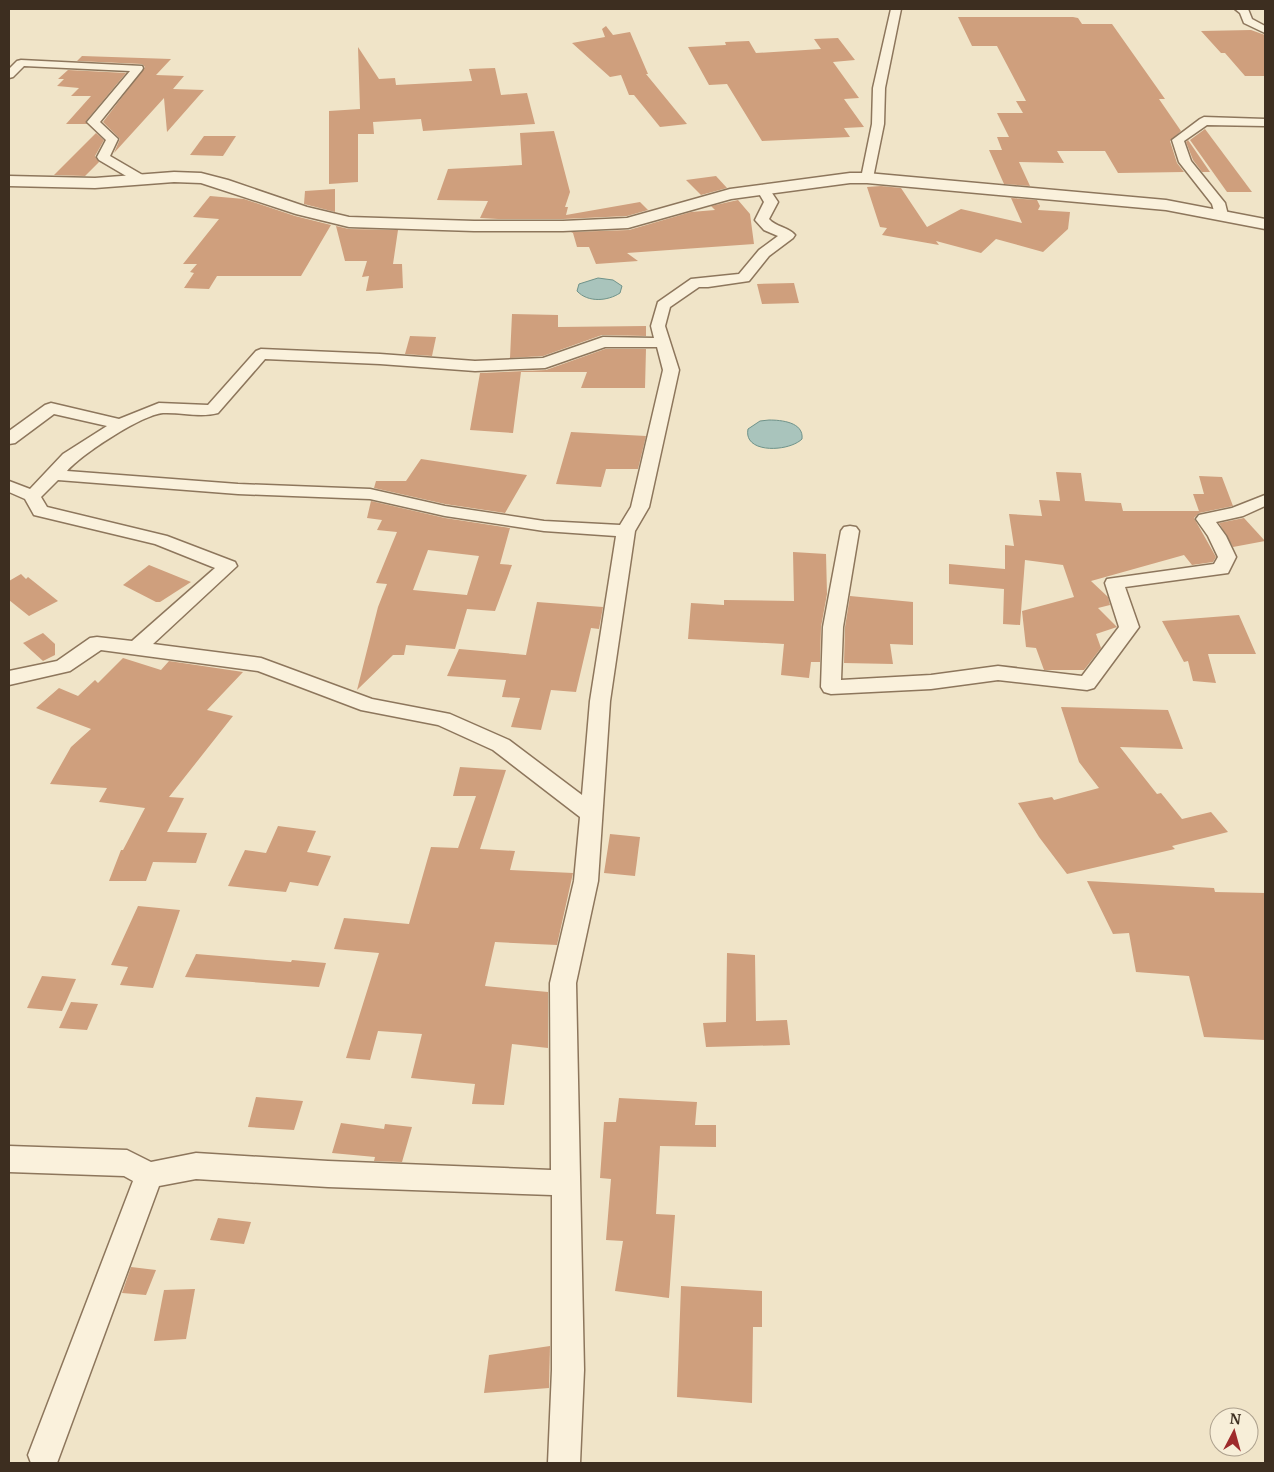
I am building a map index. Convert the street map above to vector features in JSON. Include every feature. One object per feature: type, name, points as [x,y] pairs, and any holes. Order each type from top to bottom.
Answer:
[{"type":"street","points":[[866,178],[878,124],[879,88],[896,9]]},
{"type":"street","points":[[1240,9],[1244,12],[1248,21],[1265,30]]},
{"type":"street","points":[[9,75],[21,62],[138,68],[93,122],[112,139],[103,156],[142,180]]},
{"type":"street","points":[[1220,215],[1218,203],[1185,162],[1178,140],[1204,121],[1265,122]]},
{"type":"street","points":[[9,181],[95,183],[201,178],[222,183],[302,211],[349,222],[474,226],[563,226],[628,222],[713,198],[850,178],[866,178],[1028,194],[1122,200],[1265,224]]},
{"type":"street","points":[[564,1463],[568,1370],[563,983],[586,881],[600,701],[626,531],[640,506],[671,370],[658,326],[662,305],[696,282],[708,283],[744,278],[764,253],[788,234],[769,227],[762,220],[771,202],[763,190]]},
{"type":"street","points":[[32,496],[70,458],[121,424],[159,408],[212,410],[261,354],[380,359],[475,366],[545,363],[603,342],[663,342]]},
{"type":"street","points":[[9,439],[51,408],[121,424]]},
{"type":"street","points":[[54,475],[238,490],[370,494],[445,511],[544,526],[626,531]]},
{"type":"street","points":[[9,486],[32,496],[40,511],[161,540],[228,566],[136,648]]},
{"type":"street","points":[[850,531],[833,627],[831,687],[931,682],[998,673],[1086,684],[1129,627],[1114,584],[1221,569],[1227,556],[1205,518],[1237,512],[1265,500]]},
{"type":"street","points":[[9,678],[63,666],[97,643],[261,665],[368,705],[443,719],[501,745],[591,814]]},
{"type":"street","points":[[9,1158],[127,1163],[149,1174],[196,1166],[328,1174],[566,1183]]},
{"type":"street","points":[[44,1455],[149,1174]]},
{"type":"water","points":[[598,278],[613,280],[622,286],[620,293],[610,298],[598,300],[587,298],[577,291],[579,284]]},
{"type":"water","points":[[769,420],[791,423],[802,433],[802,439],[796,443],[778,448],[759,447],[752,443],[748,437],[748,429],[760,421]]},
{"type":"building","points":[[958,17],[1073,17],[1078,18],[1082,24],[1112,24],[1165,99],[1159,99],[1181,131],[1170,141],[1177,163],[1184,172],[1118,173],[1105,151],[1057,151],[1064,163],[1019,162],[1030,186],[1004,184],[989,150],[1002,150],[997,137],[1009,137],[997,113],[1023,113],[1016,101],[1026,101],[997,46],[972,46]]},
{"type":"building","points":[[606,26],[613,35],[630,32],[648,74],[646,74],[687,124],[660,127],[634,95],[629,95],[621,75],[610,77],[572,43],[605,37],[602,29]]},
{"type":"building","points":[[1251,30],[1265,35],[1265,76],[1245,76],[1225,53],[1221,53],[1201,31]]},
{"type":"building","points":[[838,38],[855,60],[833,62],[859,98],[844,99],[864,127],[844,128],[850,137],[762,141],[727,84],[709,85],[688,47],[726,45],[725,42],[749,41],[756,53],[821,49],[814,39]]},
{"type":"building","points":[[358,47],[379,79],[395,78],[396,85],[472,81],[469,69],[495,68],[501,95],[527,93],[535,124],[423,131],[421,119],[373,122],[374,134],[358,134],[358,182],[329,184],[329,111],[360,109]]},
{"type":"building","points":[[82,56],[171,59],[156,75],[184,76],[173,89],[204,90],[167,132],[164,98],[114,153],[120,139],[103,122],[145,67],[142,64],[77,61]]},
{"type":"building","points":[[68,70],[126,73],[86,121],[87,124],[66,124],[91,96],[71,96],[79,88],[57,86],[64,79],[58,79]]},
{"type":"building","points":[[1205,129],[1252,192],[1227,192],[1190,140]]},
{"type":"building","points":[[554,131],[570,192],[565,207],[568,207],[566,215],[640,202],[648,210],[627,216],[563,219],[498,219],[480,218],[488,201],[437,200],[448,169],[522,165],[520,133]]},
{"type":"building","points":[[96,133],[104,140],[95,156],[99,162],[85,176],[54,175]]},
{"type":"building","points":[[204,136],[236,136],[223,156],[190,155]]},
{"type":"building","points":[[1188,140],[1210,172],[1202,172],[1193,160],[1186,142]]},
{"type":"building","points":[[716,176],[727,188],[701,195],[686,180]]},
{"type":"building","points":[[867,187],[901,188],[927,227],[961,209],[1022,223],[1011,198],[1037,200],[1040,206],[1038,210],[1070,212],[1068,229],[1043,252],[996,239],[981,253],[936,241],[939,245],[882,235],[887,228],[880,227]]},
{"type":"building","points":[[335,189],[335,212],[304,204],[305,191]]},
{"type":"building","points":[[210,196],[244,199],[295,216],[331,225],[301,276],[217,276],[209,289],[184,288],[194,273],[190,272],[197,264],[183,264],[219,219],[193,217]]},
{"type":"building","points":[[738,200],[750,214],[754,244],[627,253],[638,261],[596,264],[589,247],[577,247],[571,232],[629,230],[691,212],[715,210],[711,206]]},
{"type":"building","points":[[336,226],[349,229],[398,230],[393,264],[402,264],[403,288],[366,291],[369,276],[362,277],[367,261],[345,261]]},
{"type":"building","points":[[794,283],[799,303],[762,304],[757,284]]},
{"type":"building","points":[[512,314],[558,315],[558,327],[646,326],[646,336],[602,335],[543,356],[510,358]]},
{"type":"building","points":[[410,336],[436,337],[432,356],[405,354]]},
{"type":"building","points":[[605,349],[646,349],[645,388],[581,388],[587,372],[521,372],[513,433],[470,430],[480,373],[546,370]]},
{"type":"building","points":[[571,432],[646,436],[638,469],[606,469],[601,487],[556,484]]},
{"type":"building","points":[[421,459],[527,475],[505,513],[445,504],[374,488],[376,481],[406,481]]},
{"type":"building","points":[[1056,472],[1081,473],[1085,501],[1121,503],[1123,511],[1199,511],[1193,494],[1204,494],[1199,476],[1222,477],[1233,506],[1199,513],[1194,518],[1216,557],[1213,562],[1192,565],[1184,555],[1091,581],[1108,597],[1110,605],[1098,608],[1117,627],[1096,634],[1101,648],[1084,670],[1044,670],[1036,648],[1026,647],[1022,611],[1074,597],[1063,565],[1025,560],[1020,625],[1003,624],[1004,589],[949,584],[949,564],[1005,569],[1005,545],[1014,546],[1009,514],[1042,516],[1039,500],[1060,501]]},
{"type":"building","points":[[371,501],[445,518],[510,528],[500,564],[512,565],[495,611],[467,609],[455,649],[406,645],[404,655],[393,655],[357,690],[378,607],[387,584],[376,583],[397,532],[377,530],[382,520],[367,518]],"holes":[[[428,550],[479,556],[467,595],[413,590]]]},
{"type":"building","points":[[1244,518],[1265,541],[1233,547],[1219,523]]},
{"type":"building","points":[[793,552],[826,554],[827,594],[821,627],[820,662],[811,662],[809,678],[781,675],[784,644],[688,639],[691,603],[724,605],[724,600],[794,601]]},
{"type":"building","points":[[149,565],[191,582],[160,602],[156,602],[123,585]]},
{"type":"building","points":[[21,574],[26,579],[28,577],[58,601],[29,616],[9,600],[9,581]]},
{"type":"building","points":[[850,596],[913,602],[913,645],[890,644],[893,664],[844,663],[845,627]]},
{"type":"building","points":[[537,602],[603,607],[599,629],[591,628],[576,692],[551,690],[541,730],[511,727],[520,698],[502,697],[506,680],[447,676],[459,649],[526,655]]},
{"type":"building","points":[[1239,615],[1256,654],[1208,654],[1216,683],[1193,681],[1188,661],[1184,662],[1162,621]]},
{"type":"building","points":[[43,633],[55,644],[55,655],[43,661],[23,643]]},
{"type":"building","points":[[123,658],[161,670],[169,661],[243,672],[207,710],[233,716],[169,797],[184,798],[167,832],[207,833],[196,863],[153,862],[146,881],[109,881],[121,850],[123,850],[145,808],[99,802],[107,788],[50,784],[71,747],[91,729],[36,708],[59,688],[78,696],[95,680],[98,683]]},
{"type":"building","points":[[1061,707],[1168,710],[1183,749],[1120,747],[1157,794],[1161,793],[1182,819],[1211,812],[1228,832],[1172,846],[1175,849],[1067,874],[1039,837],[1018,803],[1052,797],[1054,800],[1099,788],[1079,762]]},
{"type":"building","points":[[460,767],[506,770],[480,849],[515,851],[510,870],[573,873],[557,945],[495,942],[485,986],[548,992],[548,1048],[512,1044],[504,1105],[472,1104],[475,1084],[411,1078],[422,1034],[378,1031],[370,1060],[346,1058],[379,953],[334,949],[344,918],[409,924],[431,847],[458,848],[476,796],[453,796]]},
{"type":"building","points":[[278,826],[316,831],[307,852],[331,856],[318,886],[290,882],[286,892],[228,886],[245,850],[266,853]]},
{"type":"building","points":[[610,834],[640,837],[635,876],[604,873]]},
{"type":"building","points":[[1087,881],[1214,888],[1215,892],[1265,893],[1265,1040],[1204,1037],[1189,976],[1136,972],[1129,933],[1113,934]]},
{"type":"building","points":[[138,906],[180,910],[153,988],[120,985],[128,967],[111,965]]},
{"type":"building","points":[[727,953],[755,955],[756,1021],[787,1020],[790,1045],[706,1047],[703,1023],[726,1022]]},
{"type":"building","points":[[196,954],[326,963],[319,987],[185,977]]},
{"type":"building","points":[[42,976],[76,979],[62,1011],[27,1008]]},
{"type":"building","points":[[71,1002],[98,1004],[87,1030],[59,1028]]},
{"type":"building","points":[[256,1097],[303,1101],[294,1130],[248,1127]]},
{"type":"building","points":[[619,1098],[697,1102],[695,1125],[716,1125],[716,1147],[660,1146],[656,1214],[675,1215],[669,1298],[615,1291],[623,1241],[606,1240],[611,1179],[600,1178],[604,1122],[616,1122]]},
{"type":"building","points":[[341,1123],[384,1129],[385,1124],[412,1127],[402,1162],[374,1161],[375,1157],[332,1153]]},
{"type":"building","points":[[218,1218],[251,1222],[244,1244],[210,1240]]},
{"type":"building","points":[[131,1267],[156,1270],[146,1295],[122,1293]]},
{"type":"building","points":[[681,1286],[762,1291],[762,1327],[753,1327],[752,1403],[677,1397]]},
{"type":"building","points":[[195,1289],[186,1339],[154,1341],[164,1290]]},
{"type":"building","points":[[550,1346],[549,1388],[484,1393],[489,1355]]}]
